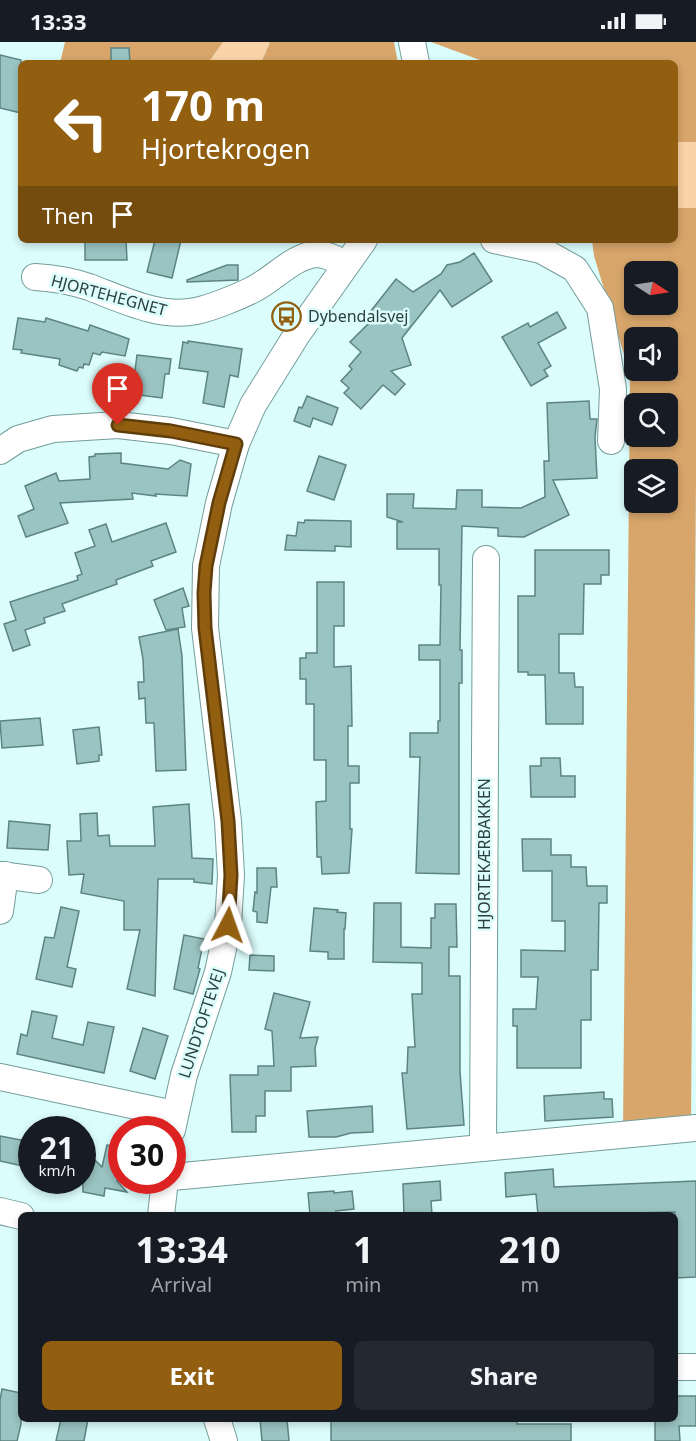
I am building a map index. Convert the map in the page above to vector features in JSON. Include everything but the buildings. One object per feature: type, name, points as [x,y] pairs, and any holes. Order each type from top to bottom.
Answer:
[{"type":"street","points":[[412,42],[415,60]]},
{"type":"street","name":"LUNDTOFTEVEJ","points":[[174,1116],[184,1075],[218,972],[228,925],[231,875],[228,821],[205,628],[204,593],[206,566],[219,503],[236,444],[253,405],[272,372],[362,243]]},
{"type":"street","points":[[508,243],[541,250],[575,269],[600,308],[613,388],[611,441]]},
{"type":"street","name":"HJORTEHEGNET","points":[[35,278],[54,278],[120,299],[176,312],[196,311],[253,290],[304,257],[315,254],[327,255],[346,265]]},
{"type":"street","points":[[0,451],[18,439],[53,429],[118,425],[171,431],[236,444]]},
{"type":"street","name":"HJORTEKÆRBAKKEN","points":[[483,1148],[486,559]]},
{"type":"street","points":[[0,911],[2,875],[39,880]]},
{"type":"street","points":[[0,1077],[150,1116]]},
{"type":"street","points":[[186,1176],[696,1128]]},
{"type":"street","points":[[161,1212],[163,1194]]},
{"type":"street","points":[[0,1211],[18,1215]]},
{"type":"street","points":[[678,1367],[696,1367]]},
{"type":"street","points":[[218,1422],[224,1441]]},
{"type":"shaded area","points":[[65,42],[223,42],[210,60],[130,60],[129,48],[111,48],[111,60],[61,60]]},
{"type":"shaded area","points":[[223,42],[270,42],[262,60],[210,60]]},
{"type":"shaded area","points":[[270,42],[394,42],[397,60],[262,60]]},
{"type":"shaded area","points":[[431,42],[696,42],[696,142],[678,142],[678,60],[480,60]]},
{"type":"shaded area","points":[[678,142],[696,142],[696,208],[678,208]]},
{"type":"shaded area","points":[[678,208],[696,208],[691,1120],[623,1130],[629,513],[678,513],[678,459],[629,459],[629,447],[678,447],[678,393],[630,393],[630,381],[678,381],[678,327],[624,327],[624,354],[594,256],[592,243],[678,243]]},
{"type":"place","name":"Dybendalsvej","points":[[287,316]]},
{"type":"route","points":[[118,425],[171,431],[236,444],[219,503],[206,566],[204,593],[205,628],[228,821],[231,875],[228,925]]}]
